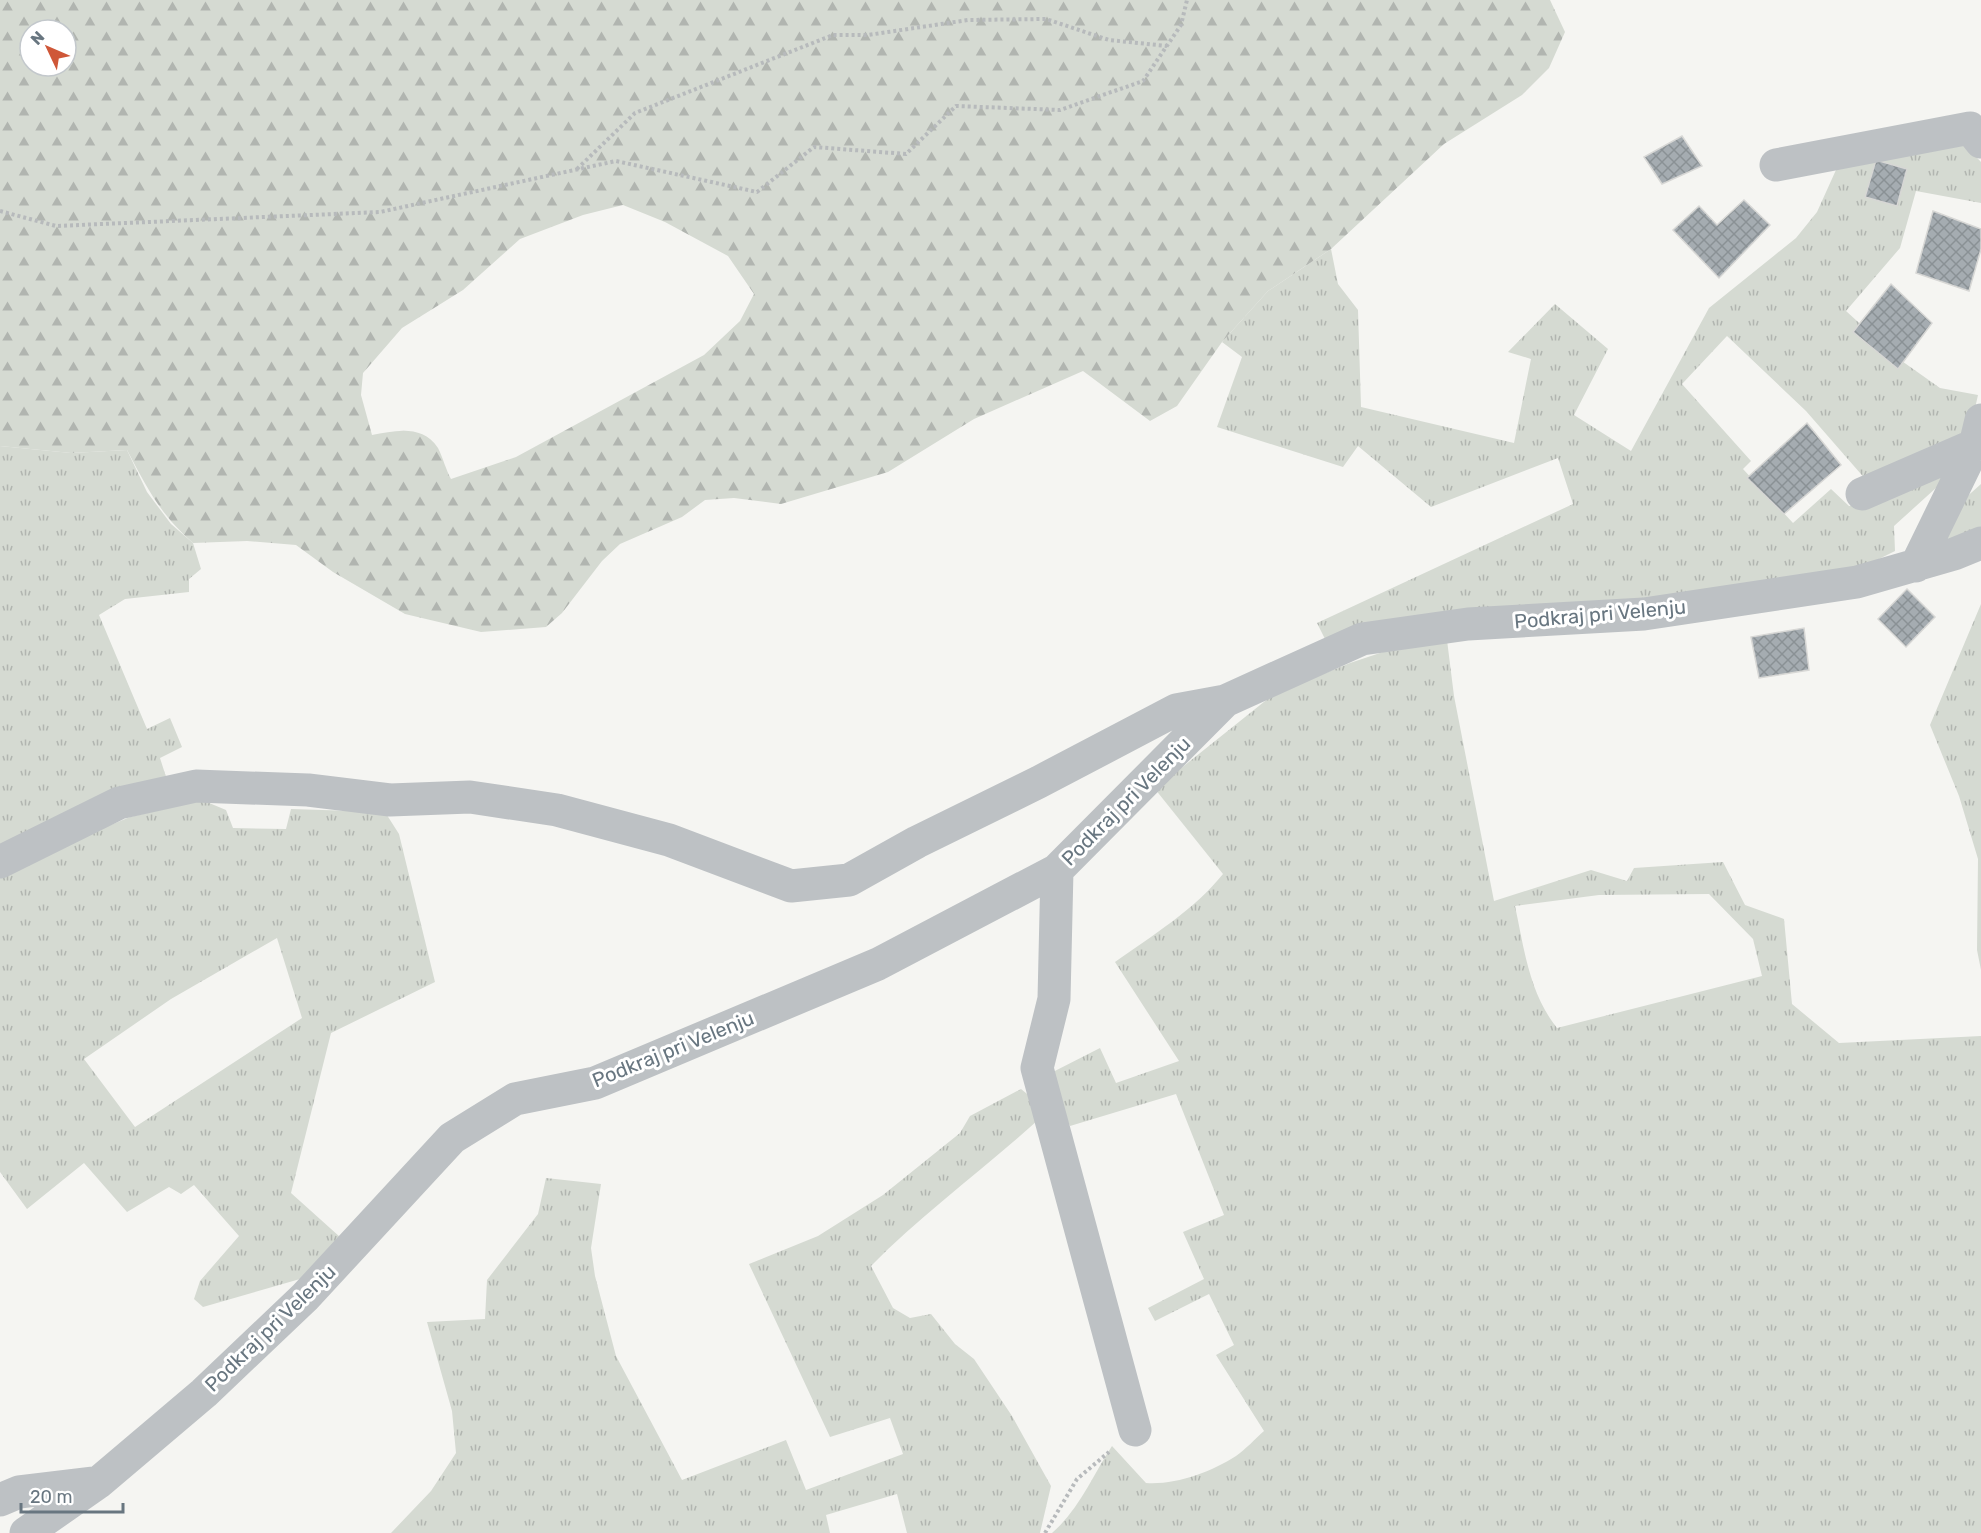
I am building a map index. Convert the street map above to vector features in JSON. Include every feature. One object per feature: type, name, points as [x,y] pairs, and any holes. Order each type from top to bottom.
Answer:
[{"type":"street","points":[[1776,165],[1970,128],[1981,142]]},
{"type":"street","points":[[1862,494],[1978,433]]},
{"type":"street","points":[[1916,566],[1978,433]]},
{"type":"street","name":"Podkraj pri Velenju","points":[[0,862],[118,804],[196,786],[308,790],[390,800],[470,797],[514,803],[558,810],[669,840],[791,885],[849,880],[917,842],[1039,782],[1176,710],[1225,701],[1362,639],[1468,624],[1644,614],[1857,582],[1916,566],[1981,543]]},
{"type":"street","name":"Podkraj pri Velenju","points":[[26,1533],[99,1482],[204,1393],[305,1297],[452,1138],[515,1099],[595,1083],[878,964],[1057,870],[1225,701]]},
{"type":"street","points":[[1057,870],[1054,999],[1037,1068],[1135,1430]]},
{"type":"street","points":[[0,1500],[19,1492],[99,1482]]},
{"type":"path","points":[[0,211],[56,226],[380,212],[616,161],[757,192],[814,147],[906,154],[956,106],[1060,110],[1143,81],[1180,25],[1187,0]]},
{"type":"path","points":[[577,170],[635,112],[833,35],[868,35],[968,20],[1046,19],[1109,40],[1167,46]]},
{"type":"path","points":[[1045,1533],[1077,1479],[1135,1430]]},
{"type":"green space","points":[[0,0],[1550,0],[1565,32],[1549,68],[1522,95],[1444,144],[1331,249],[1268,291],[1222,342],[1177,406],[1150,421],[1083,371],[974,419],[888,472],[781,504],[734,498],[705,500],[682,517],[620,544],[602,561],[562,613],[546,627],[481,632],[405,614],[333,572],[296,545],[247,541],[193,543],[163,511],[127,450],[71,453],[0,446]],"holes":[[[623,205],[665,222],[728,256],[754,294],[740,321],[704,355],[516,457],[451,479],[438,448],[424,435],[408,431],[372,435],[361,395],[363,373],[402,328],[463,290],[520,239],[583,215]]]},
{"type":"green space","points":[[1964,144],[1981,162],[1981,203],[1916,191],[1900,248],[1846,311],[1899,359],[1940,388],[1978,395],[1969,435],[1867,481],[1806,411],[1727,336],[1682,384],[1751,461],[1743,469],[1793,523],[1831,489],[1849,506],[1860,505],[1936,467],[1947,478],[1894,526],[1895,551],[1869,564],[1698,595],[1325,639],[1317,623],[1573,504],[1558,458],[1431,507],[1358,446],[1343,467],[1217,427],[1242,357],[1222,342],[1268,291],[1331,249],[1338,284],[1358,310],[1361,407],[1514,443],[1531,359],[1508,352],[1555,304],[1608,349],[1574,415],[1631,451],[1709,308],[1796,238],[1817,212],[1845,150]]},
{"type":"green space","points":[[0,446],[71,453],[127,450],[147,492],[171,524],[193,543],[201,569],[189,579],[189,592],[125,599],[99,615],[147,729],[170,718],[182,747],[160,758],[167,780],[0,846]]},
{"type":"green space","points":[[1981,484],[1981,537],[1951,544],[1945,536],[1953,509]]},
{"type":"green space","points":[[1981,604],[1981,970],[1977,950],[1978,859],[1959,796],[1930,725]]},
{"type":"green space","points":[[1447,640],[1454,696],[1494,901],[1591,870],[1627,881],[1634,868],[1723,862],[1745,905],[1784,919],[1792,1004],[1839,1043],[1981,1036],[1981,1533],[1052,1533],[1078,1503],[1112,1446],[1146,1483],[1169,1482],[1193,1476],[1226,1462],[1240,1453],[1264,1431],[1216,1355],[1234,1345],[1209,1294],[1155,1321],[1148,1308],[1204,1279],[1183,1232],[1224,1215],[1176,1094],[1070,1126],[1045,1076],[1100,1048],[1116,1083],[1179,1061],[1115,962],[1186,911],[1223,874],[1155,789],[1274,694],[1383,652]],"holes":[[[1709,894],[1753,939],[1762,976],[1557,1028],[1534,985],[1515,906],[1599,895]]]},
{"type":"green space","points":[[202,800],[226,810],[233,828],[286,829],[291,809],[385,812],[399,834],[435,982],[331,1033],[291,1193],[340,1237],[300,1279],[203,1307],[194,1299],[200,1281],[239,1236],[194,1185],[181,1194],[169,1187],[127,1212],[84,1163],[27,1209],[0,1172],[0,877],[55,848],[130,817]],"holes":[[[277,938],[302,1018],[135,1127],[84,1059],[171,999]]]},
{"type":"green space","points":[[1021,1089],[1037,1102],[1038,1120],[911,1228],[871,1266],[893,1308],[910,1318],[931,1314],[955,1344],[974,1359],[1012,1416],[1051,1486],[1040,1533],[907,1533],[897,1494],[826,1515],[830,1533],[391,1533],[431,1491],[456,1453],[452,1411],[427,1322],[485,1319],[487,1280],[538,1214],[546,1178],[601,1184],[591,1248],[595,1276],[616,1356],[682,1480],[786,1440],[806,1490],[903,1454],[890,1418],[830,1437],[749,1264],[818,1236],[883,1195],[960,1133],[970,1116]]},
{"type":"building","points":[[1682,136],[1702,166],[1662,184],[1644,157]]},
{"type":"building","points":[[1876,160],[1907,169],[1897,206],[1865,197]]},
{"type":"building","points":[[1744,200],[1770,225],[1719,278],[1673,230],[1699,206],[1717,225]]},
{"type":"building","points":[[1933,211],[1981,229],[1981,249],[1969,291],[1916,273]]},
{"type":"building","points":[[1891,284],[1932,323],[1898,369],[1853,332]]},
{"type":"building","points":[[1807,423],[1841,465],[1784,514],[1747,478]]},
{"type":"building","points":[[1907,589],[1935,617],[1906,647],[1878,619]]},
{"type":"building","points":[[1804,628],[1809,670],[1759,678],[1751,637]]}]
